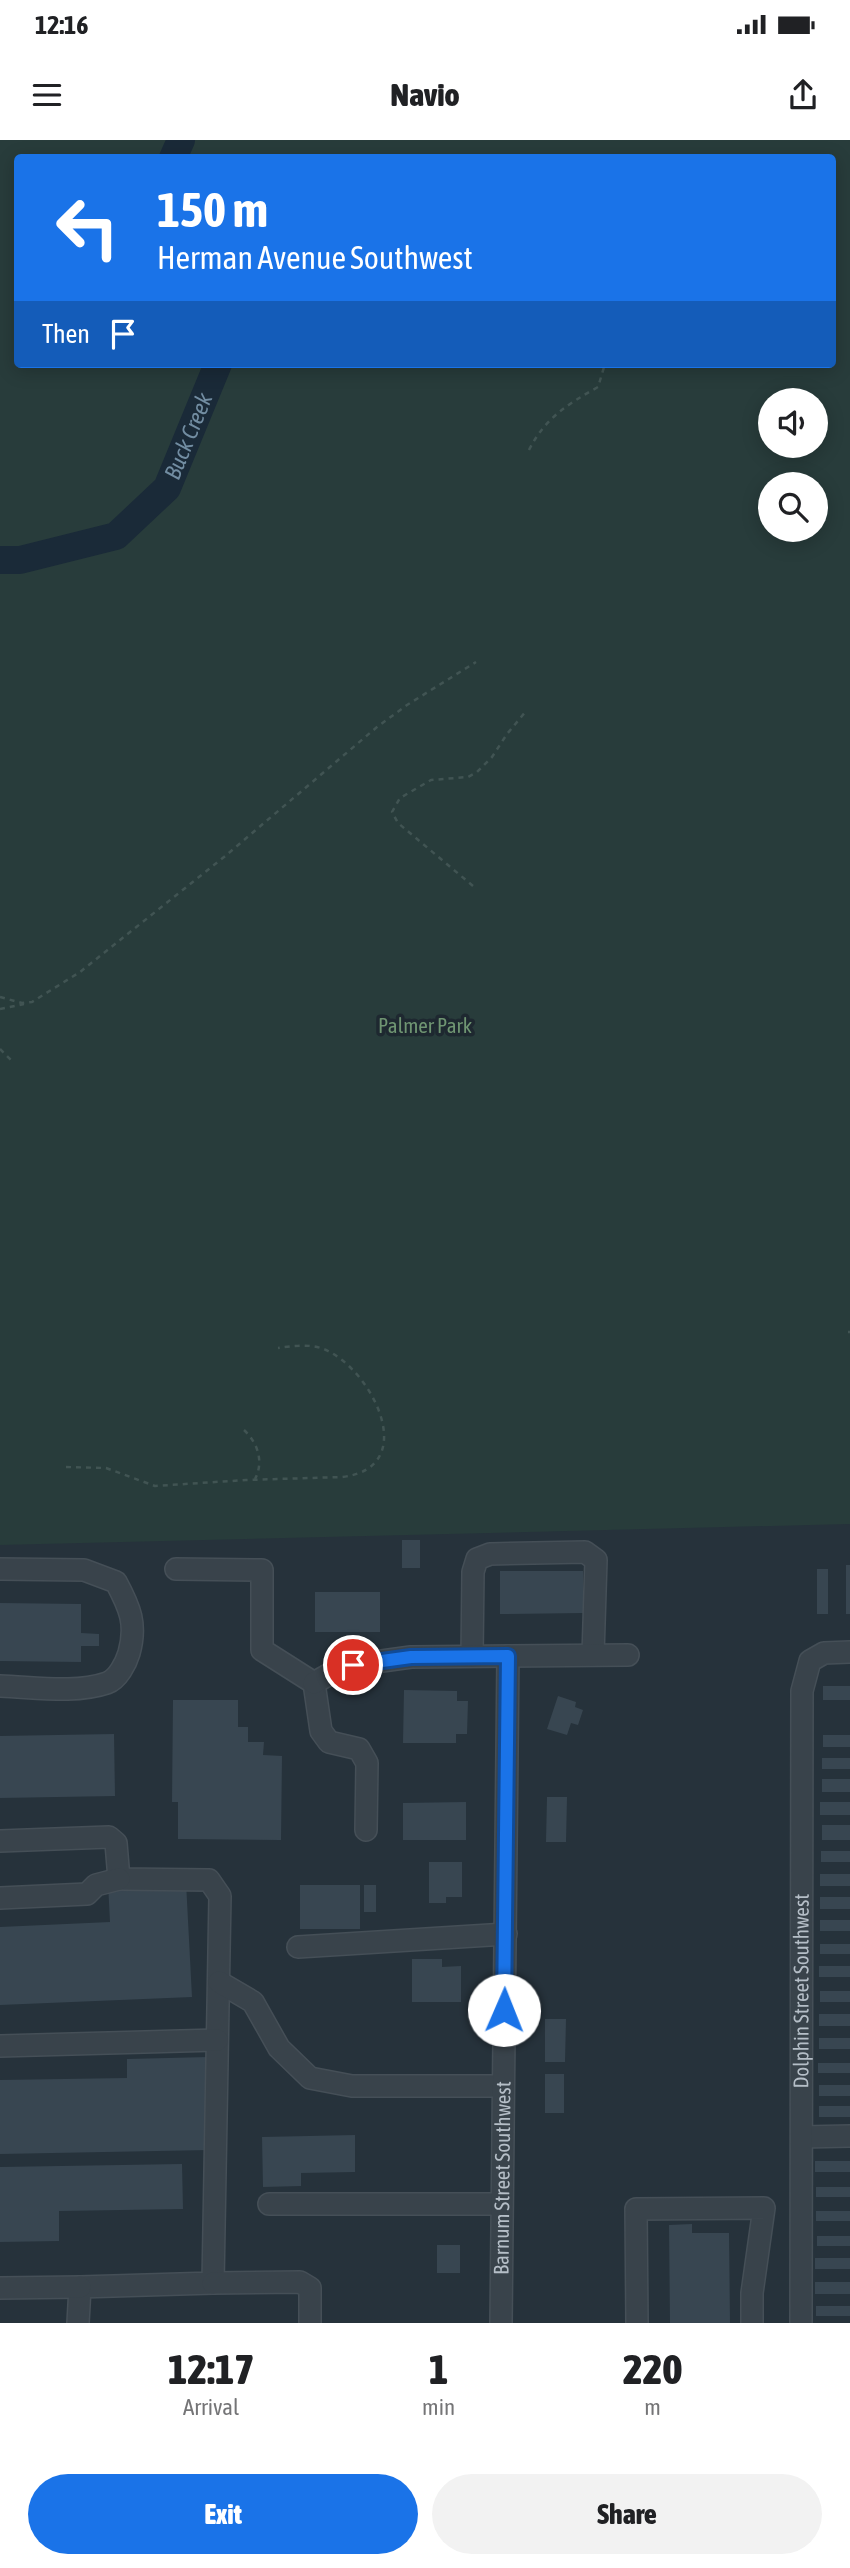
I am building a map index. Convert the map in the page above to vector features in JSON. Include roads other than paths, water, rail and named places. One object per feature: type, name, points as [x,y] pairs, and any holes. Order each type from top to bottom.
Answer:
[{"type":"street","points":[[472,1656],[472,1572],[477,1559],[490,1554],[585,1552],[596,1560],[593,1655]]},
{"type":"street","points":[[0,1569],[84,1570],[116,1582],[126,1600],[134,1633],[126,1663],[110,1682],[75,1688],[0,1686]]},
{"type":"street","points":[[176,1569],[262,1570],[262,1650],[314,1683],[321,1731],[329,1742],[359,1749],[367,1763],[366,1830]]},
{"type":"street","name":"Dolphin Street Southwest","points":[[801,2323],[802,1692],[810,1661],[824,1653],[850,1652]]},
{"type":"street","points":[[314,1683],[342,1667],[411,1657],[628,1655]]},
{"type":"street","name":"Barnum Street Southwest","points":[[501,2323],[508,1656]]},
{"type":"street","points":[[0,1841],[109,1837],[116,1843],[119,1879]]},
{"type":"street","points":[[0,1898],[87,1894],[96,1885],[119,1879],[209,1880],[220,1896],[213,2283]]},
{"type":"street","points":[[298,1947],[506,1934]]},
{"type":"street","points":[[219,1982],[253,2002],[279,2049],[310,2078],[352,2086],[503,2086]]},
{"type":"street","points":[[0,2046],[217,2040]]},
{"type":"street","points":[[802,2137],[850,2136]]},
{"type":"street","points":[[269,2204],[502,2204]]},
{"type":"street","points":[[637,2323],[636,2209],[764,2208],[752,2292],[752,2323]]},
{"type":"street","points":[[0,2288],[300,2282],[310,2288],[310,2323]]},
{"type":"street","points":[[78,2323],[80,2287]]},
{"type":"waterway","name":"Buck Creek","points":[[175,154],[181,140]]},
{"type":"waterway","name":"Buck Creek","points":[[0,560],[20,560],[116,536],[167,488],[216,368]]},
{"type":"park label","name":"Palmer Park","points":[[425,1026]]}]
